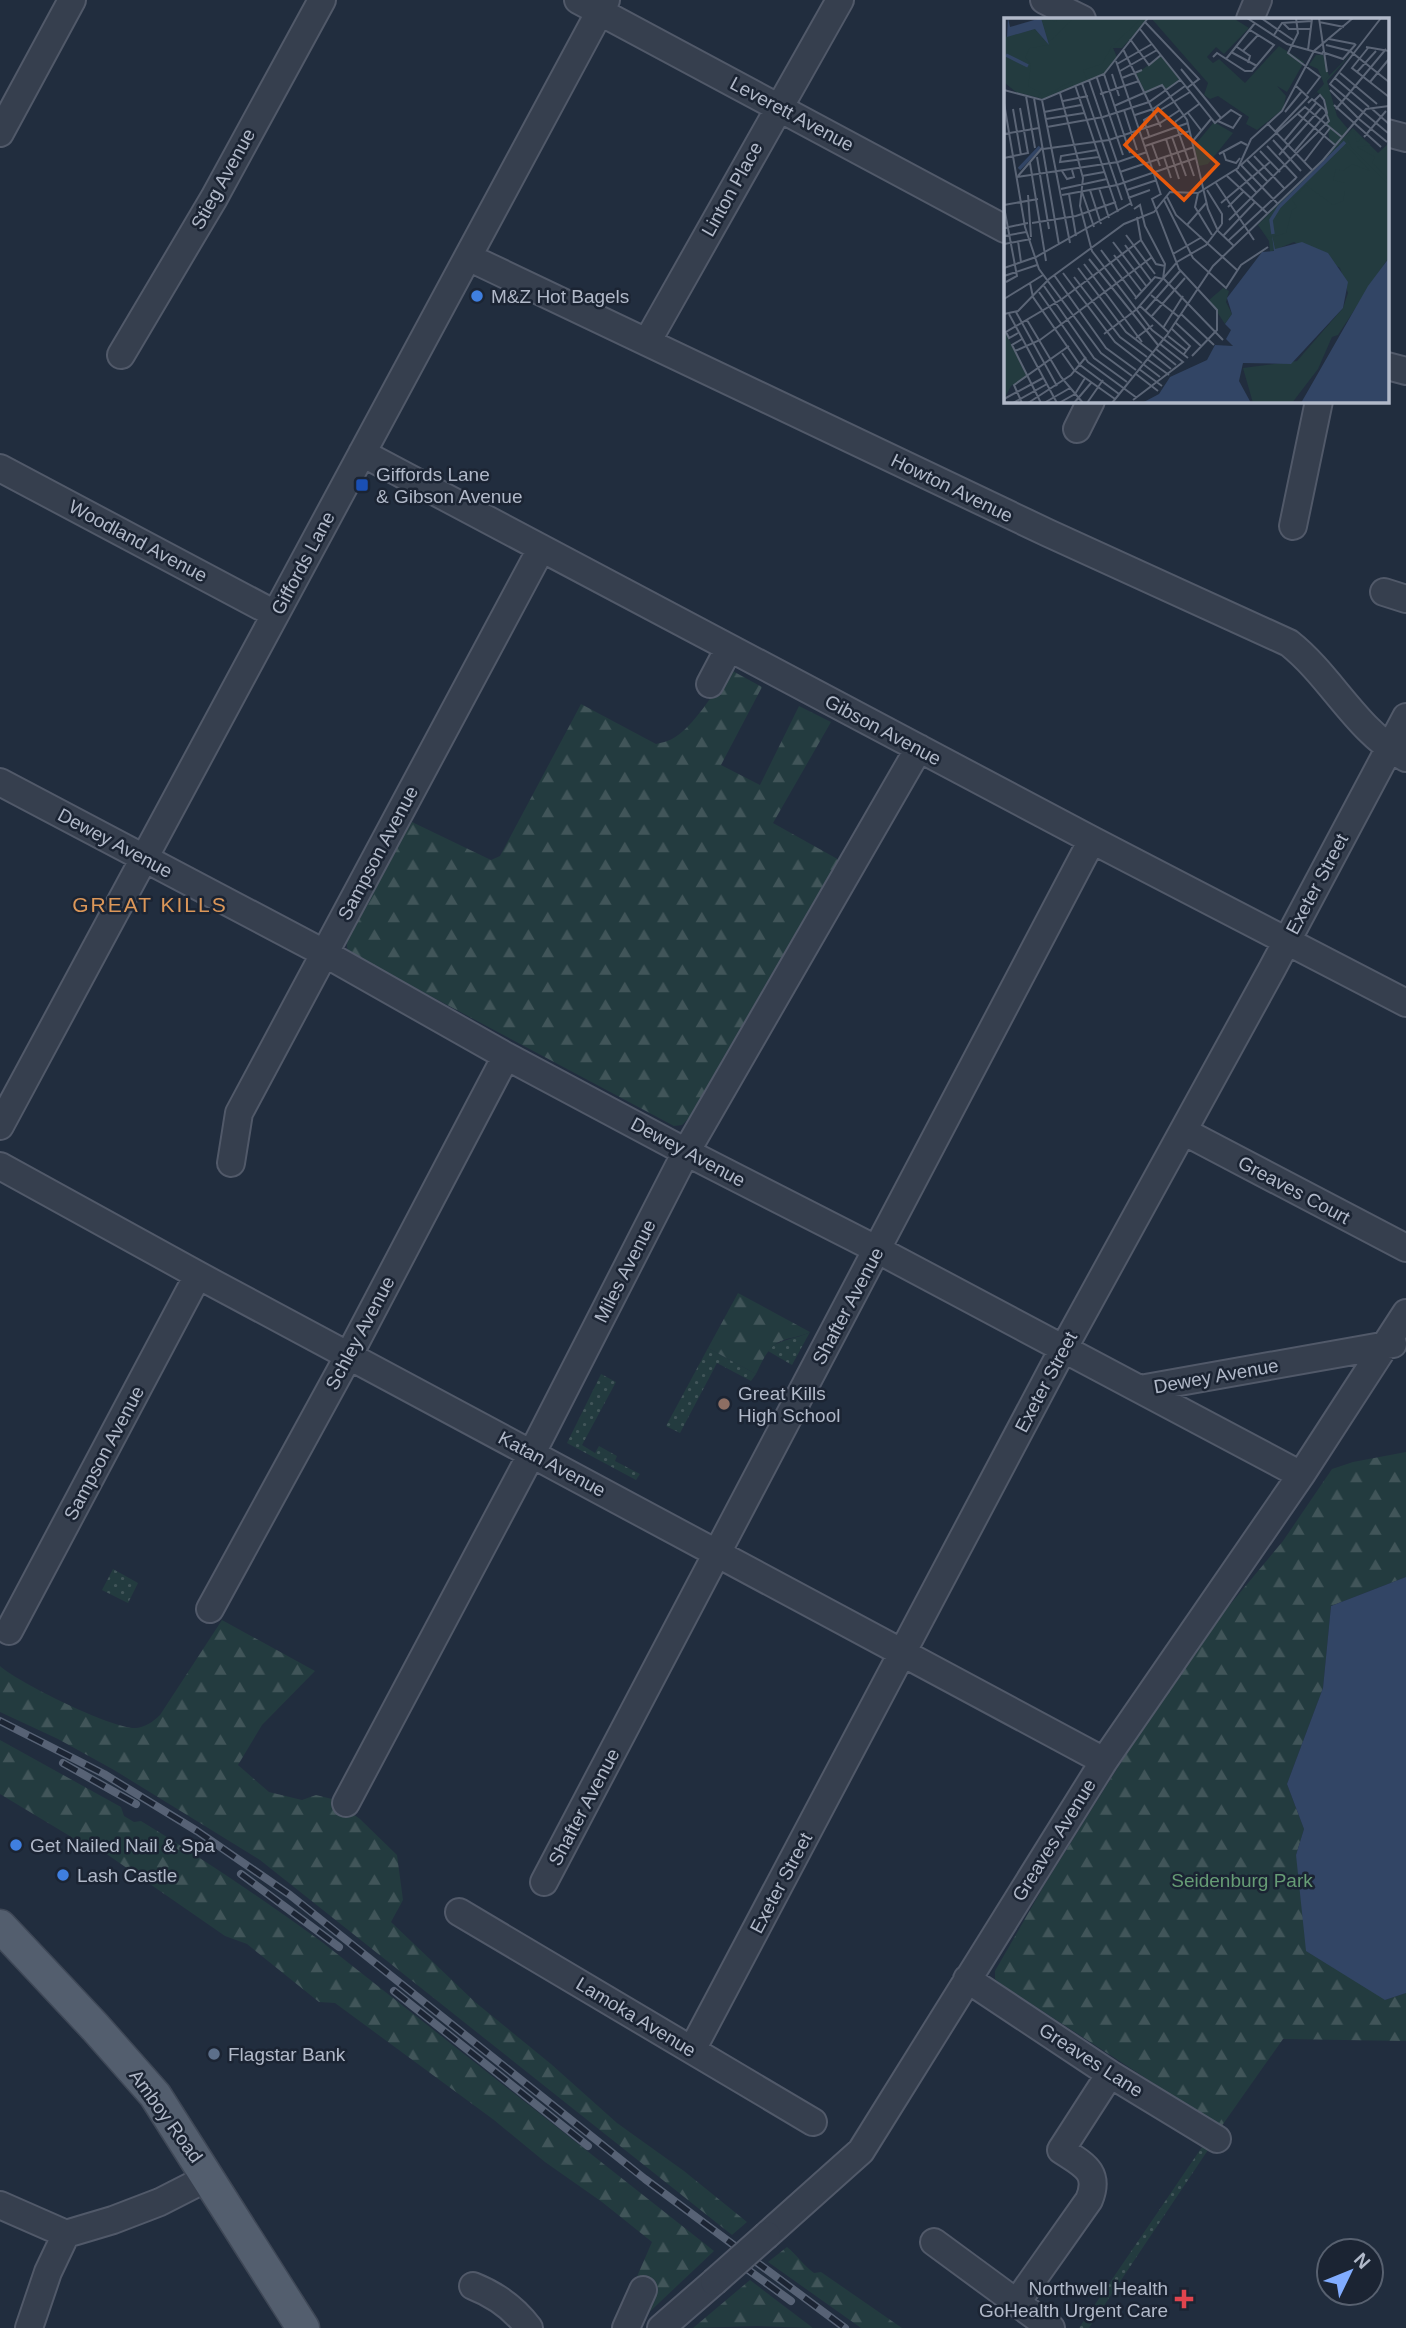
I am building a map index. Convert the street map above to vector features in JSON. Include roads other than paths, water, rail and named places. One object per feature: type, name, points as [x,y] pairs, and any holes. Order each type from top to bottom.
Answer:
[{"type":"main road","name":"Amboy Road","points":[[0,1926],[155,2095],[209,2176],[303,2328]]},
{"type":"street","points":[[0,133],[72,0]]},
{"type":"street","name":"Stieg Avenue","points":[[121,355],[214,198],[322,0]]},
{"type":"street","name":"Linton Place","points":[[647,342],[840,0]]},
{"type":"street","points":[[1044,0],[1080,18]]},
{"type":"street","points":[[1251,18],[1258,0]]},
{"type":"street","name":"Leverett Avenue","points":[[594,4],[1004,228]]},
{"type":"street","name":"Giffords Lane","points":[[0,1126],[468,257],[594,4]]},
{"type":"street","points":[[1388,133],[1406,138]]},
{"type":"street","name":"Howton Avenue","points":[[468,257],[1048,533],[1289,643],[1308,657],[1336,695],[1398,753]]},
{"type":"street","points":[[1388,366],[1406,371]]},
{"type":"street","points":[[1077,429],[1090,402]]},
{"type":"street","points":[[1293,526],[1319,402]]},
{"type":"street","name":"Gibson Avenue","points":[[362,453],[1092,840],[1406,1003]]},
{"type":"street","name":"Woodland Avenue","points":[[0,468],[275,614]]},
{"type":"street","name":"Sampson Avenue","points":[[231,1163],[239,1113],[541,549]]},
{"type":"street","points":[[710,684],[729,648]]},
{"type":"street","name":"Exeter Street","points":[[692,2050],[1063,1348],[1287,941],[1398,753],[1406,717]]},
{"type":"street","name":"Miles Avenue","points":[[346,1803],[532,1453],[686,1152],[919,748]]},
{"type":"street","name":"Dewey Avenue","points":[[0,782],[324,953],[506,1056],[686,1152],[1140,1389],[1395,1344]]},
{"type":"street","name":"Shafter Avenue","points":[[544,1882],[1092,840]]},
{"type":"street","name":"Schley Avenue","points":[[210,1609],[349,1355],[506,1056]]},
{"type":"street","name":"Greaves Court","points":[[1183,1131],[1406,1248]]},
{"type":"street","name":"Katan Avenue","points":[[0,1166],[1104,1761]]},
{"type":"street","name":"Sampson Avenue","points":[[9,1631],[198,1275]]},
{"type":"street","name":"Greaves Avenue","points":[[661,2328],[861,2151],[1104,1761],[1301,1475],[1395,1344],[1406,1313]]},
{"type":"street","points":[[1140,1389],[1301,1475]]},
{"type":"street","name":"Lamoka Avenue","points":[[459,1912],[813,2122]]},
{"type":"street","name":"Greaves Lane","points":[[967,1979],[1110,2074],[1217,2139]]},
{"type":"street","points":[[1017,2302],[1090,2200],[1094,2190],[1093,2178],[1087,2168],[1061,2150],[1110,2074]]},
{"type":"street","points":[[0,2205],[66,2234],[160,2202],[209,2176]]},
{"type":"street","points":[[29,2328],[48,2272],[66,2234]]},
{"type":"street","points":[[934,2242],[1051,2328]]},
{"type":"street","points":[[473,2286],[507,2305],[528,2328]]},
{"type":"street","points":[[626,2328],[643,2290]]},
{"type":"water","points":[[1406,1577],[1406,1993],[1385,2000],[1306,1951],[1296,1855],[1304,1829],[1287,1784],[1323,1688],[1331,1606]]},
{"type":"railway","points":[[0,1721],[104,1774],[197,1831],[290,1895],[645,2179],[845,2328]]},
{"type":"railway","points":[[63,1763],[136,1804]]},
{"type":"railway","points":[[241,1874],[339,1947]]},
{"type":"railway","points":[[394,1991],[588,2146]]},
{"type":"railway","points":[[740,2264],[791,2301]]},
{"type":"place","name":"M&Z Hot Bagels","points":[[477,296]]},
{"type":"place","name":"Giffords Lane & Gibson Avenue","points":[[362,485]]},
{"type":"place","name":"Great Kills High School","points":[[724,1404]]},
{"type":"place","name":"Get Nailed Nail & Spa","points":[[16,1845]]},
{"type":"place","name":"Lash Castle","points":[[63,1875]]},
{"type":"place","name":"Flagstar Bank","points":[[214,2054]]},
{"type":"place","name":"Northwell Health GoHealth Urgent Care","points":[[1184,2299]]},
{"type":"district","name":"GREAT KILLS","points":[[150,904]]},
{"type":"park label","name":"Seidenburg Park","points":[[1242,1880]]}]
